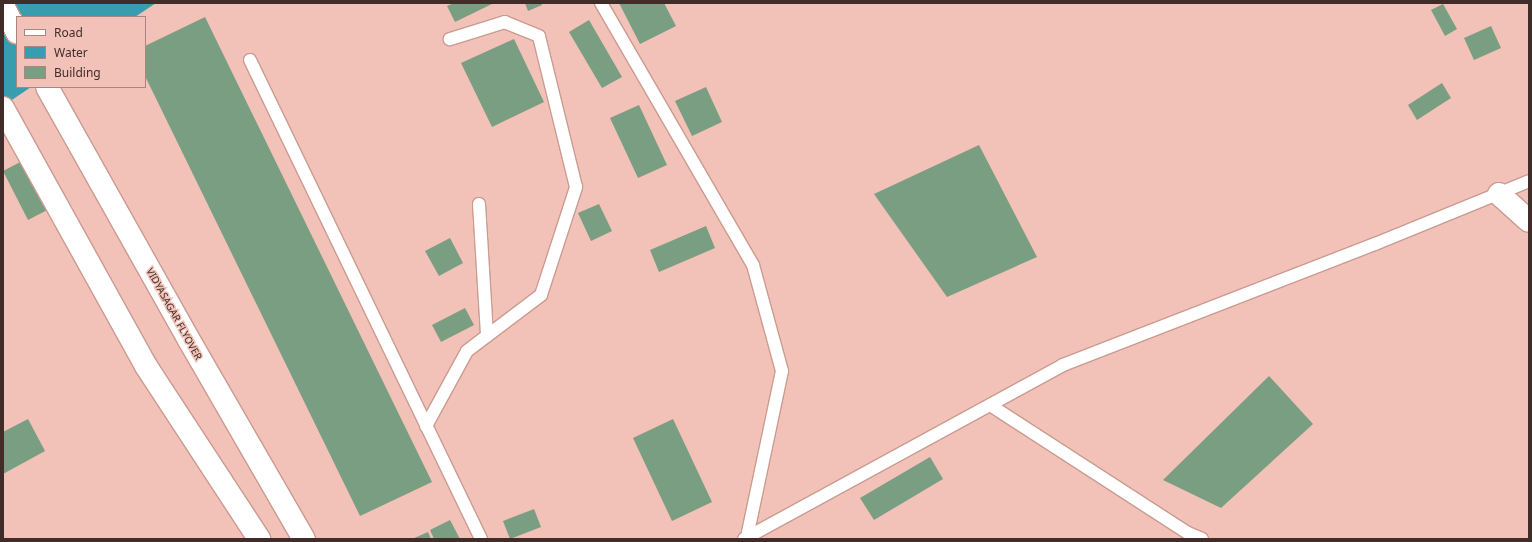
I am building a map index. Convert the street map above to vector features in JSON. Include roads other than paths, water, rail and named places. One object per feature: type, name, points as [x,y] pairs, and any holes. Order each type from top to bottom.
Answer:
[{"type":"main road","points":[[3,6],[16,30]]},
{"type":"main road","name":"VIDYASAGAR FLYOVER","points":[[48,88],[189,340],[304,539]]},
{"type":"main road","points":[[3,108],[146,366],[259,539]]},
{"type":"main road","points":[[1499,194],[1529,221]]},
{"type":"lane","points":[[601,3],[753,265],[782,371],[746,538]]},
{"type":"lane","points":[[426,426],[467,351],[541,295],[576,187],[538,36],[505,22],[450,39]]},
{"type":"lane","points":[[250,60],[481,539]]},
{"type":"lane","points":[[746,538],[1063,366],[1376,244],[1529,181]]},
{"type":"lane","points":[[479,204],[487,336]]},
{"type":"lane","points":[[990,405],[1188,534],[1202,539]]},
{"type":"water","points":[[3,3],[156,3],[136,16],[16,16],[16,88],[30,88],[3,106]]}]
